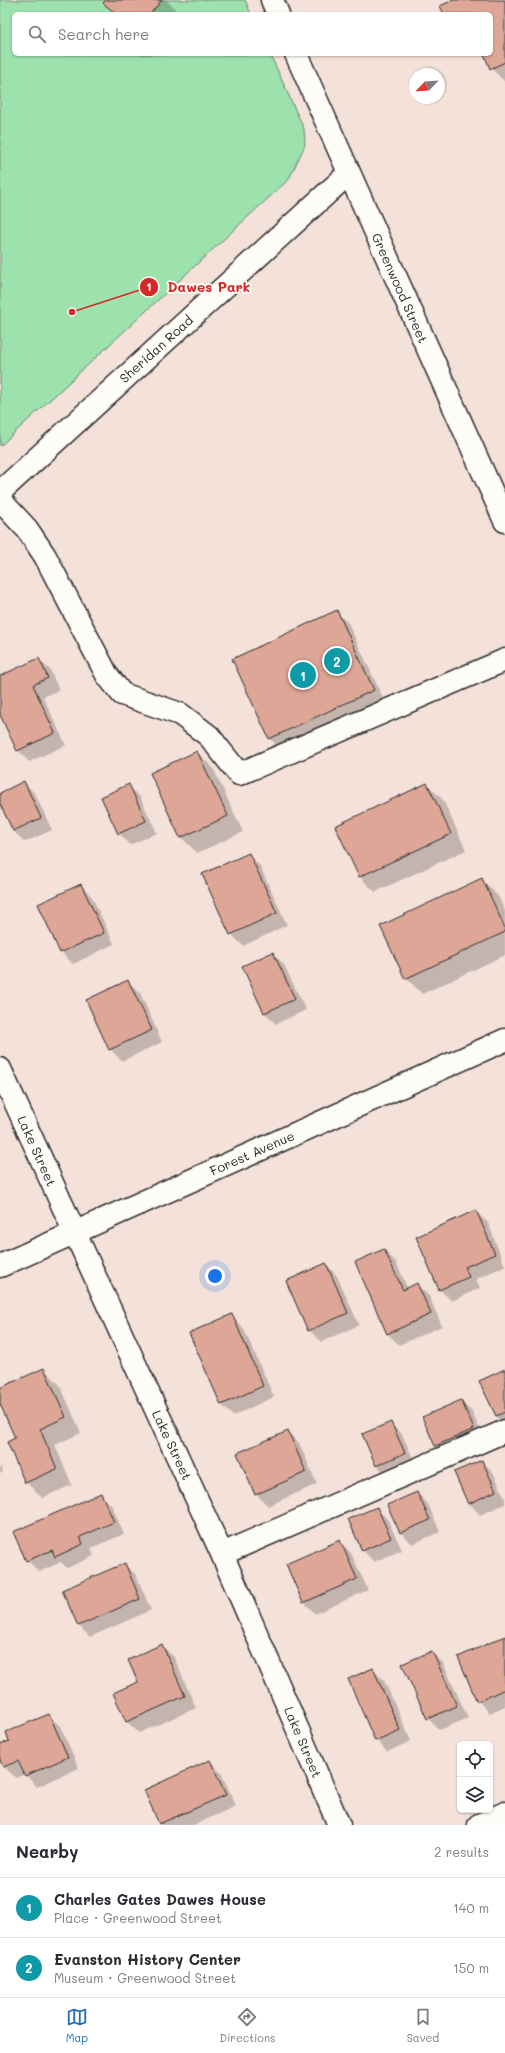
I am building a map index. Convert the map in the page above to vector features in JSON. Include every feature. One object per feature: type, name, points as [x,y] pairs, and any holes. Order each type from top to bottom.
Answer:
[{"type":"street","points":[[272,0],[277,12]]},
{"type":"street","name":"Greenwood Street","points":[[297,56],[348,174],[505,520]]},
{"type":"street","name":"Sheridan Road","points":[[0,492],[348,174]]},
{"type":"street","points":[[0,500],[28,529],[45,556],[108,674],[122,694],[180,714],[209,736],[239,774],[505,660]]},
{"type":"street","name":"Forest Avenue","points":[[0,1266],[505,1040]]},
{"type":"street","name":"Lake Street","points":[[0,1069],[222,1554],[339,1825]]},
{"type":"street","points":[[222,1554],[505,1431]]},
{"type":"street","points":[[479,1825],[505,1813]]},
{"type":"green space","points":[[0,0],[245,0],[250,12],[12,12],[12,56],[271,56],[304,129],[305,145],[289,179],[0,446]]},
{"type":"building","points":[[106,0],[162,0],[152,12],[114,12],[103,3]]},
{"type":"building","points":[[453,0],[505,0],[505,62],[490,69],[485,56],[493,56],[493,12],[443,12],[440,6]]},
{"type":"building","points":[[337,610],[374,690],[269,739],[232,659]]},
{"type":"building","points":[[39,658],[48,678],[33,685],[55,733],[17,751],[0,715],[0,676]]},
{"type":"building","points":[[197,751],[228,816],[180,838],[150,773]]},
{"type":"building","points":[[24,781],[41,818],[13,831],[0,804],[0,793]]},
{"type":"building","points":[[427,783],[451,834],[359,877],[335,826]]},
{"type":"building","points":[[129,784],[146,821],[118,834],[101,797]]},
{"type":"building","points":[[249,853],[277,913],[230,935],[202,874]]},
{"type":"building","points":[[482,878],[505,928],[505,932],[405,979],[380,926]]},
{"type":"building","points":[[81,884],[104,933],[60,953],[38,904]]},
{"type":"building","points":[[273,952],[295,999],[264,1013],[242,966]]},
{"type":"building","points":[[128,980],[152,1030],[109,1050],[86,1000]]},
{"type":"building","points":[[476,1210],[495,1254],[465,1267],[469,1277],[439,1290],[416,1237]]},
{"type":"building","points":[[384,1249],[403,1290],[417,1283],[431,1314],[387,1334],[355,1262]]},
{"type":"building","points":[[326,1263],[348,1313],[308,1331],[286,1281]]},
{"type":"building","points":[[232,1314],[263,1386],[221,1405],[189,1333]]},
{"type":"building","points":[[44,1368],[66,1417],[40,1429],[57,1469],[25,1483],[7,1442],[15,1438],[0,1404],[0,1388]]},
{"type":"building","points":[[505,1369],[505,1412],[496,1416],[479,1381]]},
{"type":"building","points":[[461,1400],[474,1429],[435,1446],[422,1417]]},
{"type":"building","points":[[391,1422],[405,1453],[376,1466],[362,1434]]},
{"type":"building","points":[[288,1431],[306,1472],[255,1495],[237,1453]]},
{"type":"building","points":[[482,1460],[496,1491],[468,1504],[454,1472]]},
{"type":"building","points":[[417,1492],[430,1520],[400,1533],[387,1505]]},
{"type":"building","points":[[101,1493],[114,1522],[80,1537],[83,1544],[55,1557],[52,1550],[26,1561],[13,1532]]},
{"type":"building","points":[[377,1507],[391,1538],[362,1551],[348,1519]]},
{"type":"building","points":[[340,1540],[357,1579],[303,1603],[286,1564]]},
{"type":"building","points":[[125,1563],[140,1599],[78,1626],[62,1590]]},
{"type":"building","points":[[505,1636],[505,1689],[477,1702],[458,1657]]},
{"type":"building","points":[[162,1644],[185,1696],[126,1722],[113,1693],[138,1682],[128,1660]]},
{"type":"building","points":[[432,1651],[457,1706],[427,1719],[402,1664]]},
{"type":"building","points":[[373,1668],[400,1730],[375,1741],[348,1679]]},
{"type":"building","points":[[49,1714],[68,1757],[25,1776],[18,1761],[3,1767],[0,1760],[0,1745],[9,1741],[6,1732]]},
{"type":"building","points":[[210,1760],[226,1795],[159,1824],[144,1790]]},
{"type":"place","name":"Dawes Park","points":[[72,312]]},
{"type":"place","name":"Evanston History Center","points":[[337,661]]},
{"type":"place","name":"Charles Gates Dawes House","points":[[303,675]]}]
